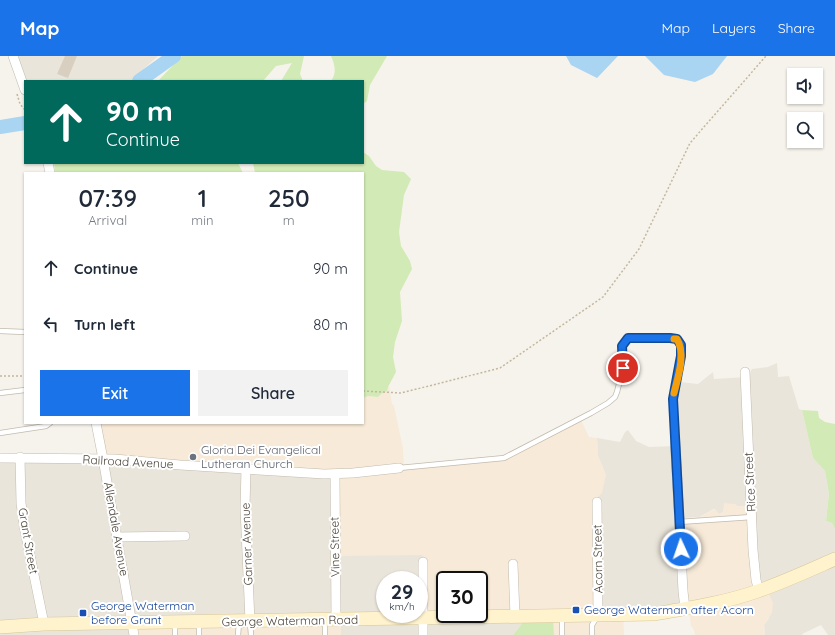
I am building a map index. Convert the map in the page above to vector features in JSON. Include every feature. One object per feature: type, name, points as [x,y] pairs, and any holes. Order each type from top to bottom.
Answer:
[{"type":"main road","name":"George Waterman Road","points":[[428,618],[654,614],[718,603],[759,591],[835,559]]},
{"type":"main road","name":"George Waterman Road","points":[[0,627],[44,624],[133,629],[199,629],[245,621],[376,619]]},
{"type":"street","points":[[14,60],[24,87]]},
{"type":"street","name":"Rice Street","points":[[745,372],[756,580],[759,591]]},
{"type":"street","name":"Allendale Avenue","points":[[96,424],[133,629]]},
{"type":"street","points":[[675,439],[685,609]]},
{"type":"street","name":"Grant Street","points":[[20,457],[21,503],[24,531],[44,624]]},
{"type":"street","name":"Railroad Avenue","points":[[0,458],[103,459],[335,474],[399,468]]},
{"type":"street","name":"Garner Avenue","points":[[245,621],[246,468]]},
{"type":"street","name":"Vine Street","points":[[331,620],[335,474]]},
{"type":"street","name":"Acorn Street","points":[[597,502],[598,615]]},
{"type":"street","points":[[117,537],[185,536]]},
{"type":"street","points":[[423,562],[423,571]]},
{"type":"street","points":[[513,564],[515,616]]},
{"type":"street","points":[[422,623],[423,635]]},
{"type":"lane","points":[[0,331],[24,332]]},
{"type":"lane","points":[[399,468],[437,466],[504,458],[591,413],[615,397],[623,368],[622,346],[628,338],[670,338],[677,339],[681,345],[681,356],[673,399],[675,439]]},
{"type":"lane","points":[[0,393],[24,390]]},
{"type":"lane","points":[[0,432],[46,426],[49,424]]},
{"type":"lane","points":[[679,522],[752,517]]},
{"type":"lane","points":[[562,615],[562,635]]},
{"type":"lane","points":[[592,635],[592,625],[598,615]]},
{"type":"lane","points":[[324,635],[331,620]]},
{"type":"lane","points":[[238,635],[245,621]]},
{"type":"lane","points":[[245,621],[251,635]]},
{"type":"path","points":[[364,391],[401,393],[500,368],[603,297],[639,249],[690,143],[766,56]]},
{"type":"path","points":[[24,90],[17,93],[20,104],[24,109]]},
{"type":"path","points":[[0,376],[24,376]]},
{"type":"shaded area","points":[[17,56],[158,56],[131,80],[26,80]]},
{"type":"shaded area","points":[[777,363],[778,377],[789,376],[799,409],[802,410],[813,458],[825,471],[829,494],[826,521],[832,523],[835,529],[835,635],[828,635],[821,625],[802,634],[803,635],[765,635],[764,625],[769,618],[759,590],[753,507],[737,506],[735,504],[725,504],[723,512],[719,514],[714,509],[699,517],[684,518],[686,608],[598,615],[596,499],[606,475],[598,456],[597,438],[620,442],[625,432],[628,430],[636,441],[649,447],[678,446],[676,396],[678,384],[680,382],[698,384],[713,372],[714,379],[747,377],[752,369],[768,367]]},
{"type":"shaded area","points":[[389,385],[403,449],[404,467],[504,457],[580,418],[589,437],[597,438],[598,456],[606,475],[602,493],[596,499],[597,612],[623,615],[624,635],[554,635],[553,616],[488,615],[488,571],[436,571],[436,614],[428,614],[428,571],[425,571],[425,557],[422,555],[339,556],[337,475],[105,458],[99,424],[364,424],[364,398],[368,396],[378,397],[387,391]]},
{"type":"shaded area","points":[[0,458],[105,459],[337,475],[425,557],[425,571],[376,571],[376,623],[428,623],[428,614],[436,614],[436,623],[488,623],[488,615],[525,616],[521,625],[513,635],[341,635],[341,620],[138,635],[0,635]]},
{"type":"shaded area","points":[[724,503],[753,507],[759,589],[767,590],[773,603],[772,613],[764,625],[765,635],[695,635],[691,626],[689,610],[686,608],[684,518],[699,517],[715,509],[719,514],[723,512]]},
{"type":"shaded area","points":[[341,620],[341,635],[138,635],[137,625]]},
{"type":"green space","points":[[182,56],[304,56],[300,74],[303,80],[282,80],[292,63],[276,66],[264,80],[159,80]]},
{"type":"green space","points":[[331,56],[387,56],[370,85],[367,101],[364,103],[364,80],[332,80],[335,69]]},
{"type":"green space","points":[[364,153],[369,156],[376,166],[382,170],[404,172],[411,179],[404,195],[399,232],[401,246],[410,261],[412,269],[400,292],[402,321],[395,342],[393,357],[396,372],[387,391],[378,397],[368,396],[364,398],[364,172],[255,172],[253,164],[364,164]]},
{"type":"green space","points":[[54,164],[238,164],[242,172],[55,172]]},
{"type":"green space","points":[[802,410],[818,411],[819,418],[825,422],[835,424],[835,529],[832,523],[826,521],[829,494],[825,471],[813,458]]},
{"type":"green space","points":[[525,616],[553,616],[554,635],[513,635],[521,625]]},
{"type":"water","points":[[566,56],[618,56],[597,78],[571,65]]},
{"type":"water","points":[[645,56],[727,56],[713,74],[695,82],[664,75]]},
{"type":"building","points":[[65,56],[77,56],[68,78],[57,74]]},
{"type":"waterway","points":[[140,80],[174,56]]},
{"type":"waterway","points":[[0,127],[24,123]]},
{"type":"slow traffic","points":[[674,339],[677,339],[681,345],[681,356],[674,393]]},
{"type":"place","name":"Gloria Dei Evangelical Lutheran Church","points":[[193,457]]},
{"type":"place","name":"George Waterman after Acorn","points":[[576,610]]},
{"type":"place","name":"George Waterman before Grant","points":[[83,613]]},
{"type":"route","points":[[623,368],[622,346],[628,338],[670,338],[677,339],[681,345],[681,356],[673,399],[681,549]]}]
